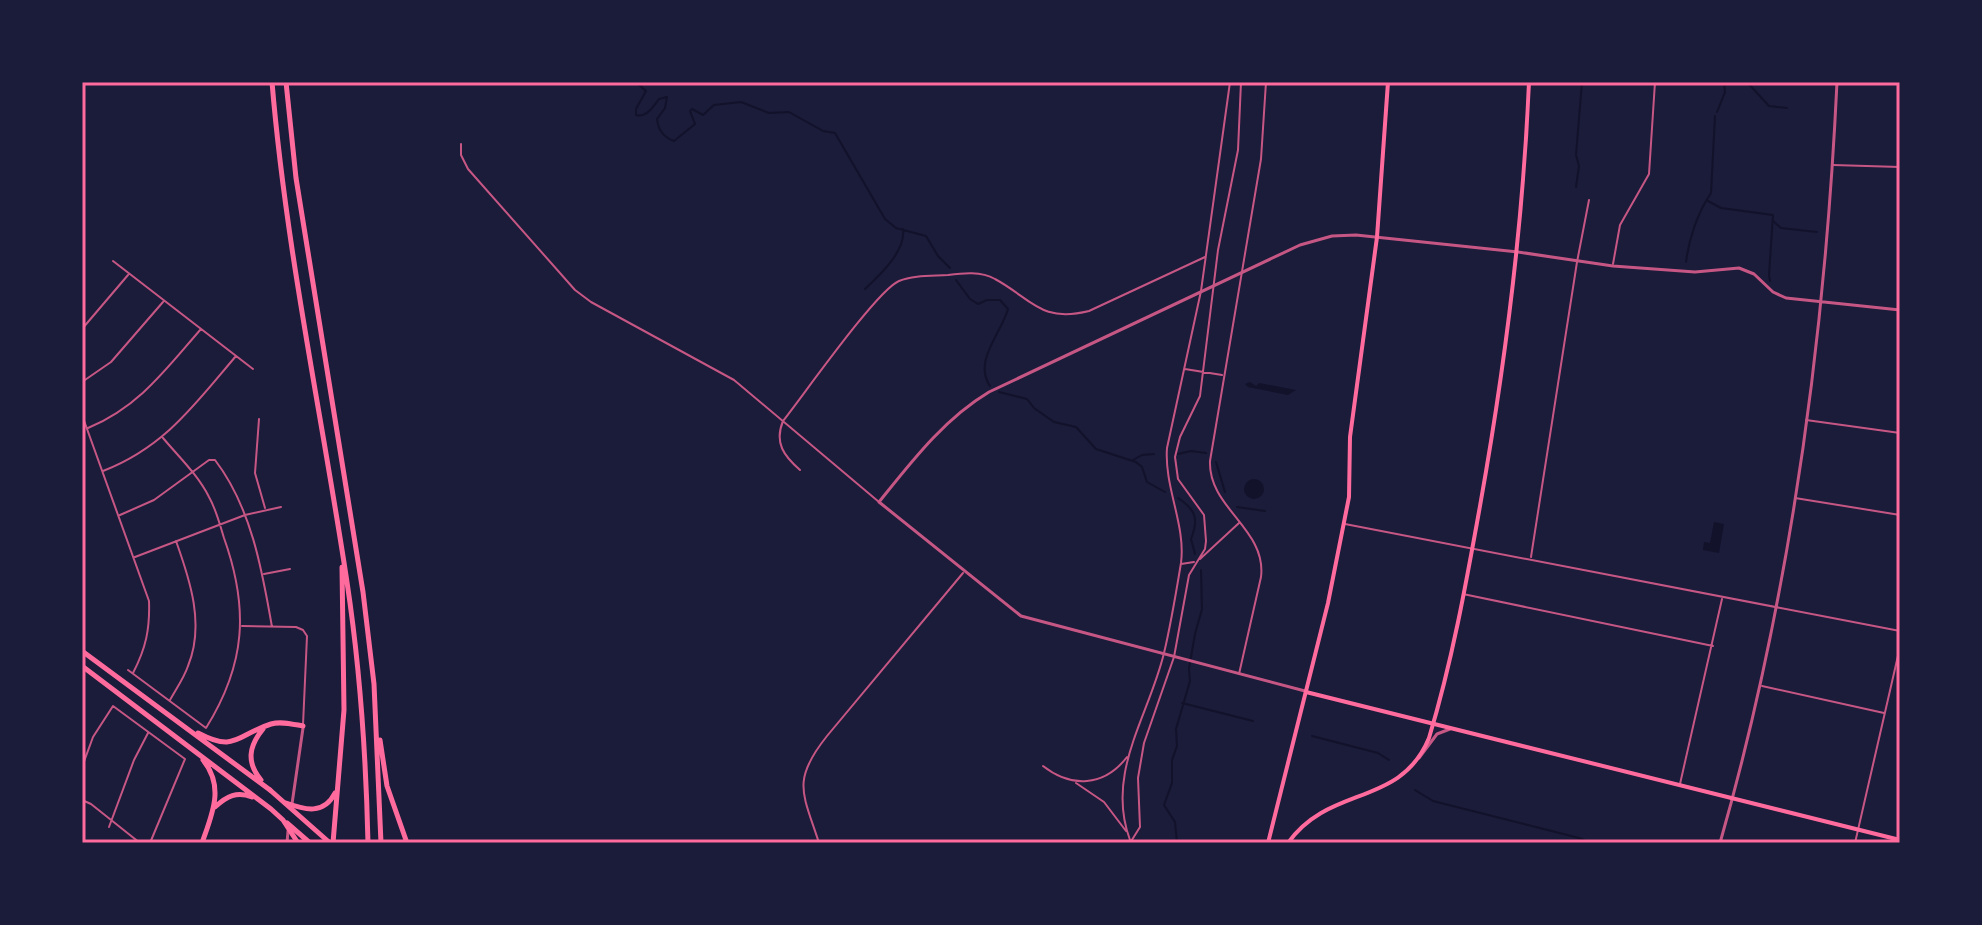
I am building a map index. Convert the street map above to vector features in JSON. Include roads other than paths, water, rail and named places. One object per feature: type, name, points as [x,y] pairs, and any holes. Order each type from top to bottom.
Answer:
[{"type":"highway","points":[[272,82],[282,178],[342,554],[360,689],[368,843]]},
{"type":"highway","points":[[286,82],[294,166],[363,592],[375,712],[381,843]]},
{"type":"highway","points":[[331,843],[344,710],[342,554]]},
{"type":"highway","points":[[82,651],[270,790],[331,843]]},
{"type":"highway","points":[[82,666],[271,809],[310,843]]},
{"type":"highway","points":[[375,712],[387,786],[407,843]]},
{"type":"highway","points":[[183,725],[222,743],[237,740],[266,726],[283,723],[303,726]]},
{"type":"highway","points":[[266,726],[252,744],[250,757],[252,768],[270,790]]},
{"type":"highway","points":[[191,748],[211,770],[215,781],[214,808],[202,843]]},
{"type":"highway","points":[[286,803],[303,809],[319,809],[332,799],[337,788]]},
{"type":"highway","points":[[214,808],[224,798],[239,794],[250,796],[271,809]]},
{"type":"highway","points":[[283,820],[298,843]]},
{"type":"main road","points":[[1268,843],[1306,692],[1350,487],[1350,436],[1377,237],[1388,82]]},
{"type":"main road","points":[[1288,843],[1320,812],[1392,783],[1407,772],[1419,758],[1434,724],[1473,548],[1499,394],[1518,252],[1529,82]]},
{"type":"main road","points":[[1306,692],[1900,840]]},
{"type":"street","points":[[1130,843],[1122,799],[1127,756],[1164,655],[1180,564],[1181,547],[1166,456],[1201,291],[1230,82]]},
{"type":"street","points":[[1130,843],[1140,827],[1138,778],[1141,753],[1174,657],[1189,575],[1205,549],[1204,515],[1178,479],[1175,457],[1180,437],[1200,396],[1213,285],[1242,121],[1241,82]]},
{"type":"street","points":[[1239,675],[1262,570],[1258,549],[1217,493],[1210,461],[1261,159],[1266,82]]},
{"type":"street","points":[[1613,266],[1620,225],[1649,174],[1655,82]]},
{"type":"street","points":[[1720,843],[1758,686],[1806,420],[1820,302],[1837,82]]},
{"type":"street","points":[[461,144],[461,155],[468,169],[580,295],[727,376],[1009,609],[1027,619],[1306,692]]},
{"type":"street","points":[[1832,165],[1900,167]]},
{"type":"street","points":[[1531,559],[1589,200]]},
{"type":"street","points":[[879,502],[934,436],[981,397],[1213,285],[1320,238],[1349,235],[1377,237],[1613,266],[1695,272],[1739,268],[1754,274],[1780,296],[1900,310]]},
{"type":"street","points":[[800,470],[786,457],[780,445],[779,430],[783,421],[890,286],[902,280],[982,274],[997,280],[1038,309],[1072,314],[1089,311],[1205,257]]},
{"type":"street","points":[[113,261],[253,369]]},
{"type":"street","points":[[82,329],[130,273]]},
{"type":"street","points":[[82,382],[111,362],[165,301]]},
{"type":"street","points":[[86,428],[108,420],[135,402],[201,329]]},
{"type":"street","points":[[103,471],[145,451],[163,438],[236,356]]},
{"type":"street","points":[[1184,368],[1224,375]]},
{"type":"street","points":[[82,415],[149,601],[150,625],[145,650],[133,674]]},
{"type":"street","points":[[259,419],[255,473],[265,509]]},
{"type":"street","points":[[1806,420],[1900,433]]},
{"type":"street","points":[[128,670],[206,728],[222,703],[232,676],[241,626],[236,571],[209,497],[163,438]]},
{"type":"street","points":[[120,515],[154,500],[209,460],[215,460],[228,477],[245,515],[263,574],[272,627]]},
{"type":"street","points":[[1794,498],[1900,515]]},
{"type":"street","points":[[134,557],[245,515],[281,507]]},
{"type":"street","points":[[1180,564],[1197,561],[1240,522]]},
{"type":"street","points":[[1344,524],[1900,631]]},
{"type":"street","points":[[170,701],[190,664],[195,628],[193,591],[176,541]]},
{"type":"street","points":[[263,574],[290,569]]},
{"type":"street","points":[[819,843],[802,787],[809,762],[827,736],[964,572]]},
{"type":"street","points":[[1463,594],[1713,646]]},
{"type":"street","points":[[1680,785],[1723,597]]},
{"type":"street","points":[[241,626],[296,627],[307,636],[303,726],[287,843]]},
{"type":"street","points":[[1855,843],[1900,647]]},
{"type":"street","points":[[1758,686],[1885,713]]},
{"type":"street","points":[[82,767],[93,737],[113,706],[185,759],[150,843]]},
{"type":"street","points":[[1419,758],[1437,734],[1453,729]]},
{"type":"street","points":[[109,827],[134,760],[149,732]]},
{"type":"street","points":[[1072,781],[1089,781],[1106,776],[1127,756]]},
{"type":"street","points":[[1043,766],[1104,802],[1127,833]]},
{"type":"street","points":[[82,800],[140,843]]},
{"type":"waterway","points":[[640,82],[638,84],[646,91],[636,115],[646,113],[659,99],[667,97],[665,108],[657,119],[660,130],[674,141],[695,124],[692,109],[703,115],[714,105],[741,102],[769,113],[789,112],[823,131],[835,133],[885,219],[896,228],[926,236],[950,268]]},
{"type":"waterway","points":[[1576,187],[1582,82]]},
{"type":"waterway","points":[[1717,112],[1725,92],[1724,82]]},
{"type":"waterway","points":[[1747,82],[1769,106],[1787,108]]},
{"type":"waterway","points":[[1686,262],[1695,226],[1711,193],[1715,116]]},
{"type":"waterway","points":[[1708,201],[1721,208],[1773,215],[1770,281]]},
{"type":"waterway","points":[[1773,221],[1781,228],[1817,232]]},
{"type":"waterway","points":[[865,289],[896,254],[903,229]]},
{"type":"waterway","points":[[956,280],[970,299],[978,304],[1000,300],[1008,309],[986,357],[986,377],[990,386]]},
{"type":"waterway","points":[[999,392],[1027,399],[1054,422],[1076,427],[1096,449],[1136,462],[1142,467],[1147,482],[1165,492]]},
{"type":"waterway","points":[[1178,454],[1191,451],[1206,453]]},
{"type":"waterway","points":[[1133,460],[1154,454]]},
{"type":"waterway","points":[[1216,462],[1225,492]]},
{"type":"waterway","points":[[1178,498],[1194,516],[1191,539],[1195,554]]},
{"type":"waterway","points":[[1237,507],[1265,511]]},
{"type":"waterway","points":[[1177,843],[1175,822],[1164,805],[1172,783],[1176,729],[1190,681],[1189,669],[1202,609],[1201,570]]},
{"type":"waterway","points":[[1182,703],[1253,721]]},
{"type":"waterway","points":[[1312,736],[1378,753],[1389,760]]},
{"type":"waterway","points":[[1415,790],[1433,801],[1590,843]]}]
